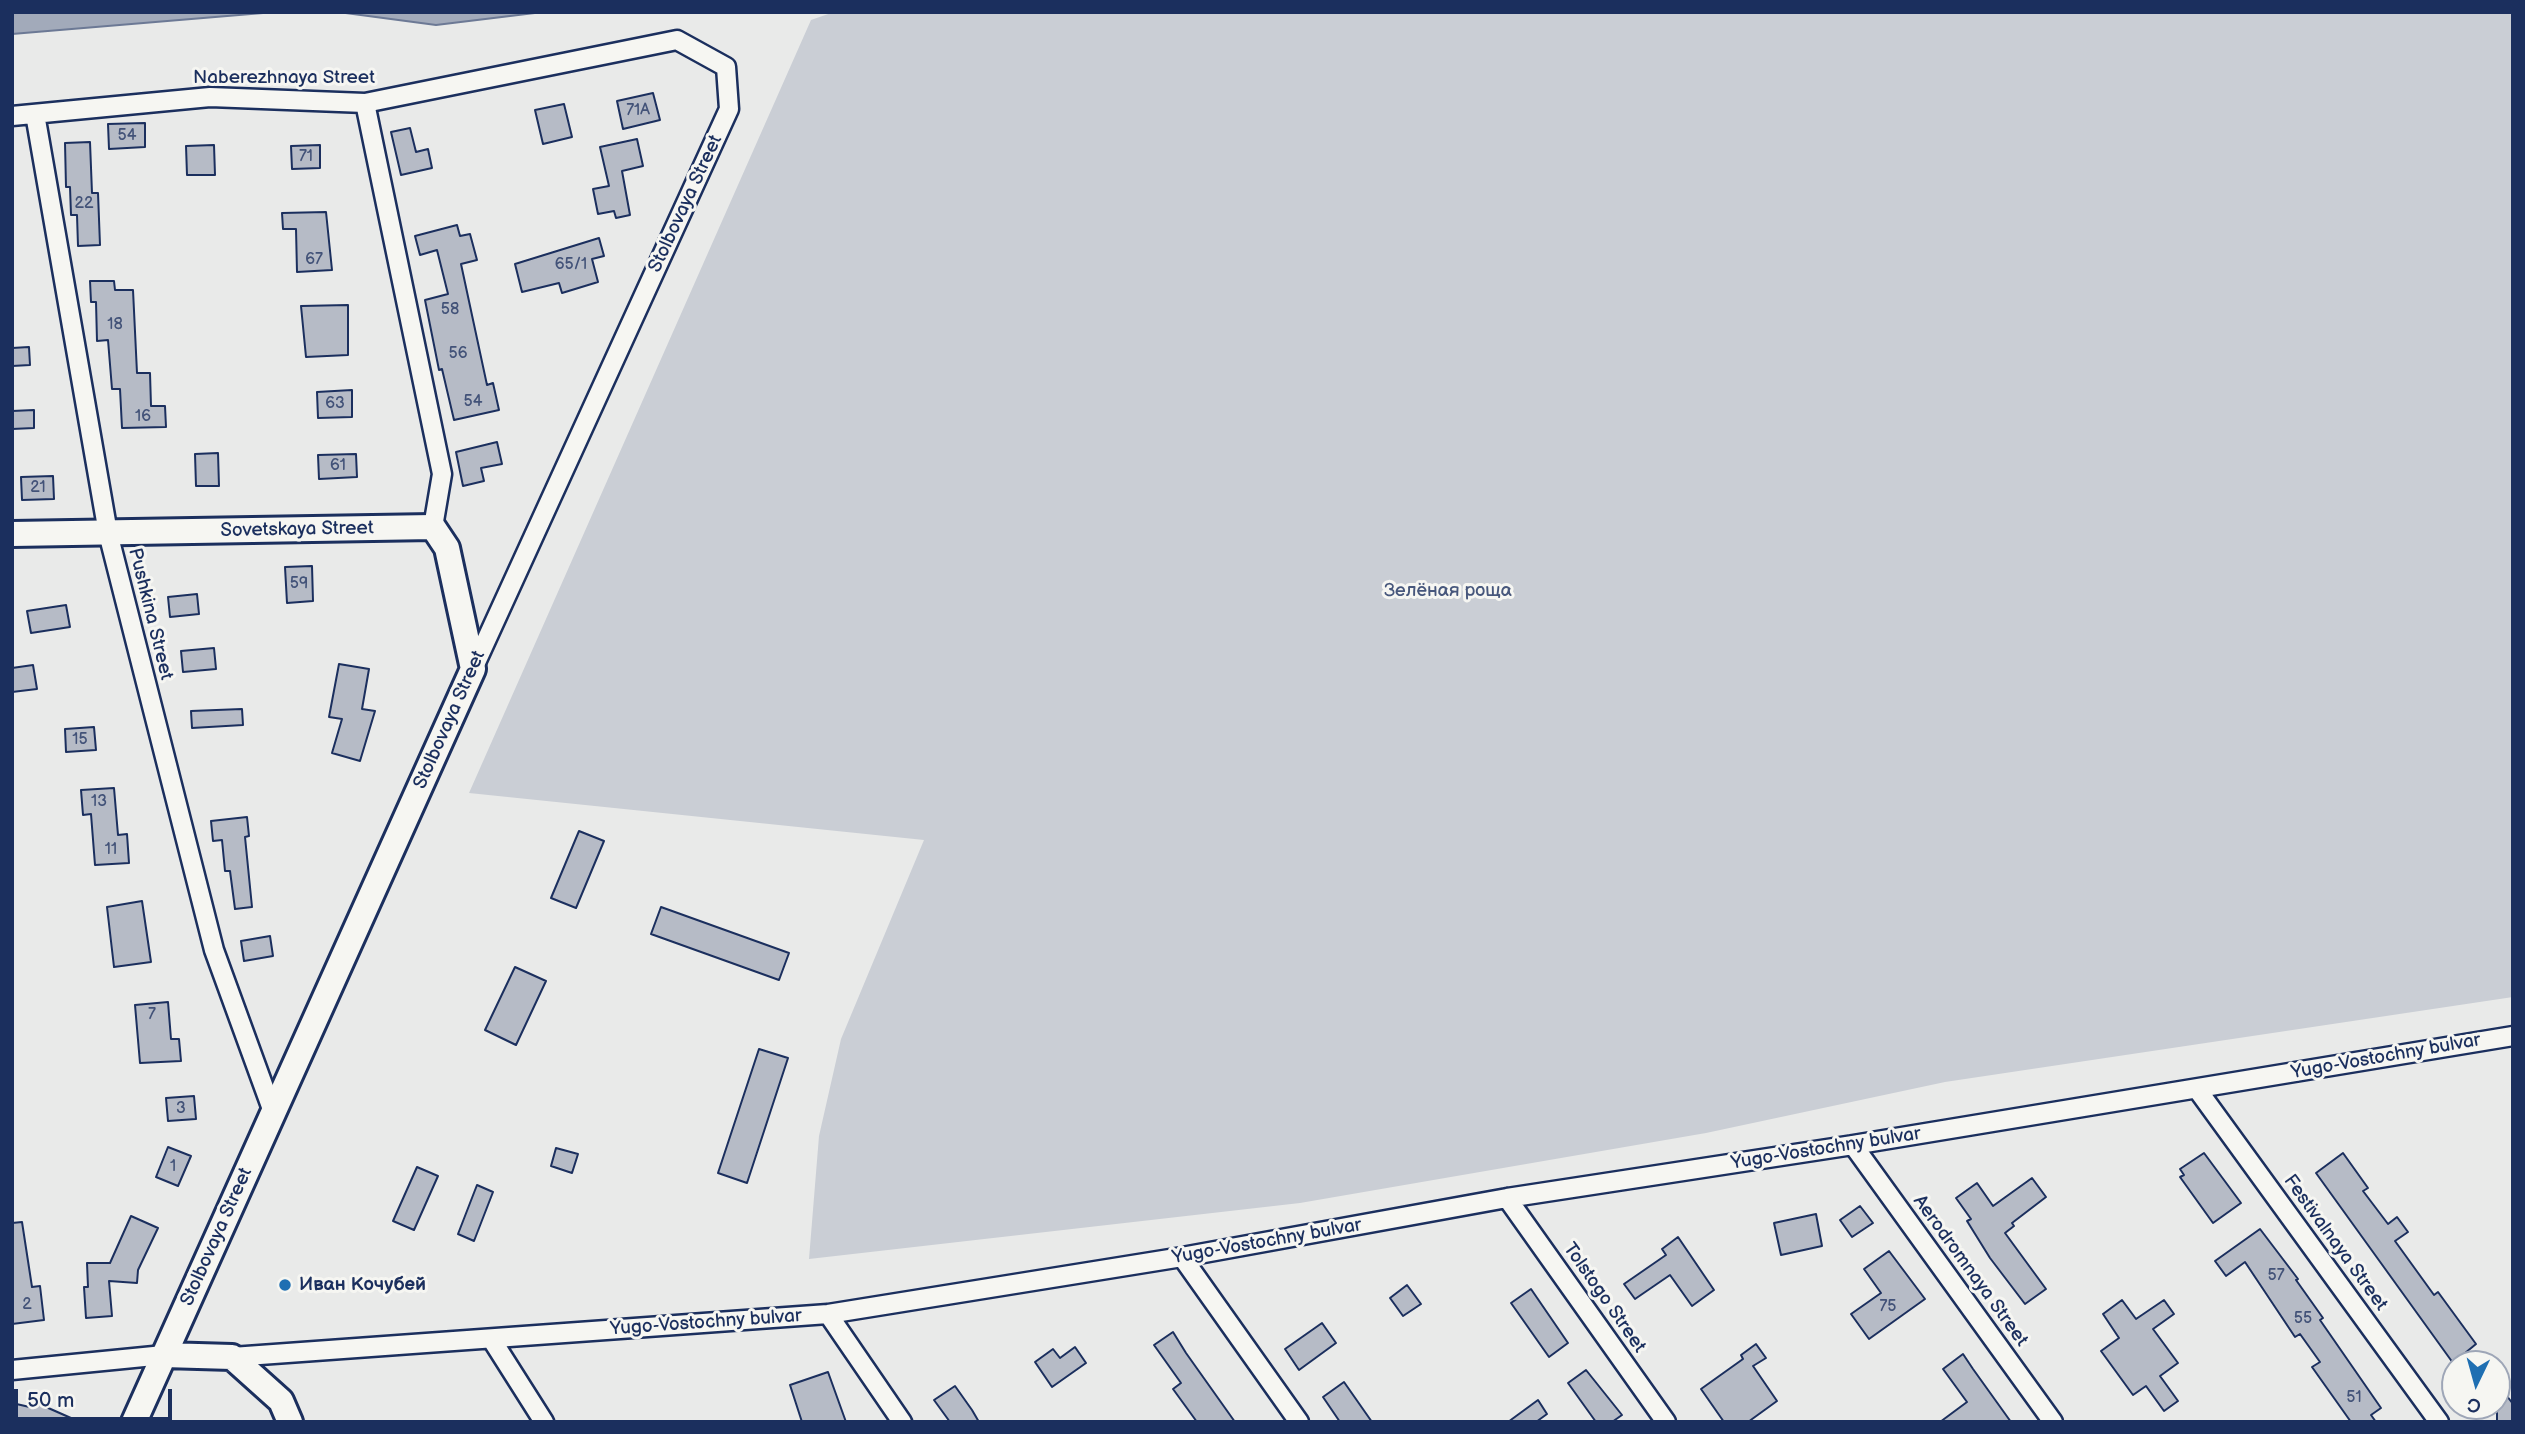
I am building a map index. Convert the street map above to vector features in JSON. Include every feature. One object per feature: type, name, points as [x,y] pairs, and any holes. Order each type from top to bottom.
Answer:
[{"type":"street","name":"Naberezhnaya Street","points":[[12,116],[210,97],[365,103],[677,40]]},
{"type":"street","name":"Stolbovaya Street","points":[[134,1422],[729,108],[726,67],[677,40]]},
{"type":"street","points":[[365,103],[442,474],[433,527],[447,548],[473,669]]},
{"type":"street","name":"Pushkina Street","points":[[35,114],[108,533],[214,950],[273,1112]]},
{"type":"street","name":"Sovetskaya Street","points":[[12,534],[433,527]]},
{"type":"street","name":"Yugo-Vostochny bulvar","points":[[12,1370],[164,1355],[232,1357],[828,1314],[1182,1257],[1507,1198],[1853,1145],[2513,1036]]},
{"type":"street","name":"Festivalnaya Street","points":[[2197,1089],[2439,1422]]},
{"type":"street","name":"Aerodromnaya Street","points":[[1853,1145],[2053,1422]]},
{"type":"street","name":"Tolstogo Street","points":[[1507,1198],[1667,1422]]},
{"type":"street","points":[[1182,1257],[1299,1422]]},
{"type":"street","points":[[828,1314],[902,1422]]},
{"type":"street","points":[[492,1340],[544,1422]]},
{"type":"street","points":[[232,1357],[281,1401],[290,1422]]},
{"type":"green space","name":"Зелёная роща","points":[[834,12],[2513,12],[2513,997],[1945,1082],[1706,1133],[1300,1203],[809,1259],[819,1136],[841,1039],[924,840],[469,793],[811,20]]},
{"type":"water","points":[[12,12],[275,12],[12,34]]},
{"type":"water","points":[[338,12],[543,12],[436,25]]},
{"type":"building","points":[[653,93],[660,120],[623,129],[617,101]]},
{"type":"building","points":[[564,104],[572,137],[543,144],[535,110]]},
{"type":"building","points":[[145,123],[145,147],[109,149],[108,124]]},
{"type":"building","points":[[410,128],[416,152],[428,149],[432,168],[401,175],[391,132]]},
{"type":"building","points":[[637,139],[643,166],[622,171],[630,215],[616,218],[614,211],[598,214],[593,189],[609,186],[600,147]]},
{"type":"building","points":[[90,142],[92,193],[98,193],[100,245],[78,246],[77,215],[71,215],[70,187],[66,187],[65,143]]},
{"type":"building","points":[[214,145],[215,175],[187,175],[186,146]]},
{"type":"building","points":[[320,145],[320,168],[292,169],[291,146]]},
{"type":"building","points":[[326,212],[332,270],[297,272],[296,229],[283,229],[282,213]]},
{"type":"building","points":[[457,225],[460,236],[470,234],[477,260],[461,264],[487,385],[493,383],[499,410],[454,420],[442,369],[439,370],[425,300],[448,294],[437,250],[420,255],[415,236]]},
{"type":"building","points":[[599,238],[604,256],[592,259],[598,282],[562,293],[559,283],[522,292],[515,264]]},
{"type":"building","points":[[90,281],[114,281],[115,290],[133,290],[137,373],[150,373],[151,406],[165,406],[166,427],[122,428],[120,389],[112,389],[108,340],[97,341],[96,302],[91,302]]},
{"type":"building","points":[[348,305],[348,355],[306,357],[301,306]]},
{"type":"building","points":[[29,347],[30,365],[12,366],[12,348]]},
{"type":"building","points":[[352,390],[352,417],[318,418],[317,392]]},
{"type":"building","points":[[34,410],[34,428],[12,429],[12,411]]},
{"type":"building","points":[[497,442],[502,464],[481,468],[484,481],[463,486],[456,452]]},
{"type":"building","points":[[218,453],[219,486],[196,486],[195,454]]},
{"type":"building","points":[[356,454],[357,477],[319,479],[318,455]]},
{"type":"building","points":[[53,476],[54,499],[22,500],[21,477]]},
{"type":"building","points":[[312,566],[313,601],[287,603],[285,567]]},
{"type":"building","points":[[197,594],[199,614],[170,617],[168,597]]},
{"type":"building","points":[[66,605],[70,627],[31,633],[27,611]]},
{"type":"building","points":[[214,648],[216,669],[183,672],[181,651]]},
{"type":"building","points":[[339,664],[369,669],[362,709],[375,711],[360,761],[332,753],[342,719],[329,717]]},
{"type":"building","points":[[33,665],[37,689],[12,692],[12,668]]},
{"type":"building","points":[[242,709],[243,725],[192,728],[191,711]]},
{"type":"building","points":[[94,727],[96,750],[66,752],[65,729]]},
{"type":"building","points":[[114,788],[118,835],[127,834],[129,863],[95,865],[91,814],[83,815],[81,790]]},
{"type":"building","points":[[247,817],[249,836],[245,837],[252,907],[235,909],[230,871],[225,871],[222,840],[213,841],[211,821]]},
{"type":"building","points":[[579,831],[604,841],[576,908],[551,898]]},
{"type":"building","points":[[142,901],[151,962],[114,967],[107,907]]},
{"type":"building","points":[[661,907],[789,953],[779,980],[651,934]]},
{"type":"building","points":[[270,936],[273,956],[244,961],[241,941]]},
{"type":"building","points":[[515,967],[546,981],[516,1045],[485,1030]]},
{"type":"building","points":[[168,1002],[171,1039],[179,1039],[181,1061],[140,1063],[135,1005]]},
{"type":"building","points":[[759,1049],[788,1058],[747,1183],[718,1173]]},
{"type":"building","points":[[194,1096],[196,1119],[168,1121],[166,1098]]},
{"type":"building","points":[[168,1147],[191,1156],[178,1186],[156,1177]]},
{"type":"building","points":[[556,1148],[578,1154],[572,1173],[551,1166]]},
{"type":"building","points":[[2204,1153],[2241,1203],[2213,1223],[2180,1177],[2184,1175],[2180,1169]]},
{"type":"building","points":[[2343,1153],[2368,1188],[2363,1191],[2388,1224],[2397,1217],[2408,1232],[2395,1241],[2434,1295],[2438,1292],[2476,1344],[2469,1350],[2444,1350],[2316,1173]]},
{"type":"building","points":[[417,1167],[438,1176],[414,1230],[393,1221]]},
{"type":"building","points":[[2032,1178],[2046,1197],[2012,1223],[2014,1226],[2005,1233],[2046,1289],[2025,1304],[1990,1258],[1967,1221],[1971,1219],[1956,1198],[1977,1183],[1993,1206]]},
{"type":"building","points":[[477,1185],[493,1192],[474,1241],[458,1234]]},
{"type":"building","points":[[1860,1206],[1873,1223],[1852,1237],[1840,1220]]},
{"type":"building","points":[[1816,1214],[1822,1246],[1781,1255],[1774,1223]]},
{"type":"building","points":[[131,1216],[158,1228],[138,1270],[137,1283],[109,1281],[112,1316],[86,1318],[84,1287],[88,1287],[87,1263],[110,1263]]},
{"type":"building","points":[[22,1222],[32,1287],[40,1286],[44,1320],[12,1324],[12,1223]]},
{"type":"building","points":[[2260,1229],[2298,1279],[2296,1280],[2323,1318],[2320,1320],[2381,1408],[2371,1415],[2376,1422],[2351,1422],[2312,1367],[2320,1362],[2300,1334],[2295,1337],[2245,1262],[2226,1276],[2215,1261]]},
{"type":"building","points":[[1678,1237],[1714,1290],[1692,1306],[1670,1275],[1635,1299],[1624,1284],[1666,1255],[1662,1249]]},
{"type":"building","points":[[1889,1251],[1925,1299],[1869,1339],[1851,1314],[1881,1293],[1864,1269]]},
{"type":"building","points":[[1407,1285],[1421,1304],[1403,1316],[1390,1298]]},
{"type":"building","points":[[1531,1289],[1568,1343],[1549,1357],[1511,1303]]},
{"type":"building","points":[[2122,1300],[2136,1319],[2164,1300],[2174,1314],[2153,1329],[2178,1363],[2160,1376],[2178,1401],[2164,1411],[2146,1386],[2133,1395],[2101,1351],[2119,1338],[2103,1314]]},
{"type":"building","points":[[1322,1323],[1336,1343],[1299,1370],[1285,1349]]},
{"type":"building","points":[[1173,1332],[1235,1422],[1197,1422],[1173,1389],[1181,1383],[1154,1345]]},
{"type":"building","points":[[1756,1344],[1766,1358],[1753,1366],[1777,1401],[1748,1422],[1724,1422],[1701,1389],[1743,1359],[1741,1355]]},
{"type":"building","points":[[1075,1347],[1086,1363],[1052,1387],[1035,1362],[1053,1349],[1060,1358]]},
{"type":"building","points":[[1963,1354],[2011,1422],[1940,1422],[1967,1402],[1943,1369]]},
{"type":"building","points":[[1586,1370],[1622,1415],[1612,1422],[1596,1422],[1568,1383]]},
{"type":"building","points":[[828,1372],[846,1422],[802,1422],[790,1385]]},
{"type":"building","points":[[1344,1382],[1372,1422],[1340,1422],[1323,1397]]},
{"type":"building","points":[[955,1386],[979,1422],[950,1422],[934,1400]]},
{"type":"building","points":[[1538,1400],[1547,1414],[1536,1422],[1508,1422]]},
{"type":"building","points":[[2511,1401],[2513,1422],[2497,1422],[2511,1420]]},
{"type":"building","points":[[12,1403],[34,1408],[37,1403],[80,1422],[12,1422]]},
{"type":"place","name":"Иван Кочубей","points":[[285,1285]]}]
